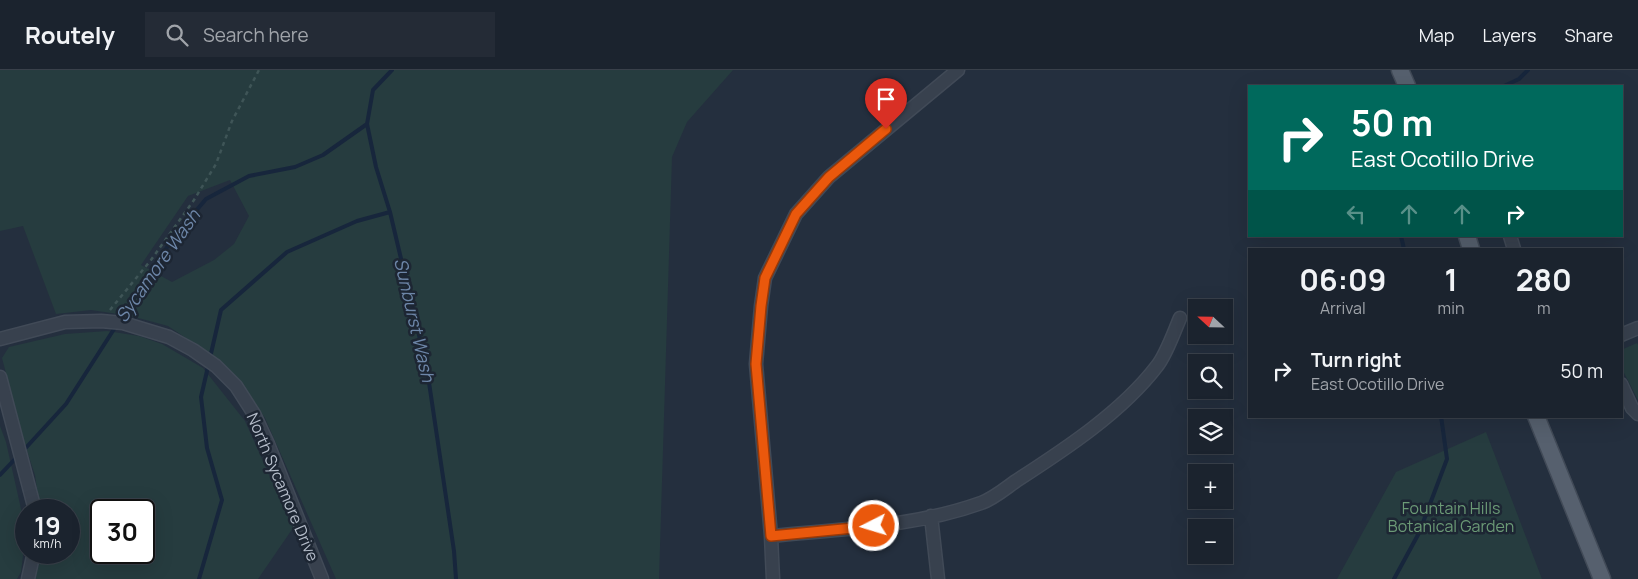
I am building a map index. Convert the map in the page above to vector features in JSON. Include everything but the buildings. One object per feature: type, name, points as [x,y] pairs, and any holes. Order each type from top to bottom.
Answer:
[{"type":"main road","points":[[1400,70],[1407,85]]},
{"type":"main road","points":[[1537,418],[1602,579]]},
{"type":"street","points":[[773,579],[756,364],[765,278],[796,214],[829,177],[958,70]]},
{"type":"street","points":[[771,536],[874,526],[932,516],[983,503],[1086,433],[1128,398],[1158,365],[1180,318]]},
{"type":"street","name":"North Sycamore Drive","points":[[0,339],[65,322],[101,321],[123,323],[169,337],[193,350],[216,366],[236,386],[254,414],[268,444],[322,579]]},
{"type":"street","points":[[1623,334],[1638,328]]},
{"type":"street","points":[[0,377],[31,499]]},
{"type":"street","points":[[1623,388],[1632,408],[1638,414]]},
{"type":"street","points":[[932,516],[938,579]]},
{"type":"street","points":[[28,579],[31,564]]},
{"type":"path","points":[[101,321],[151,260],[194,200],[216,164],[232,121],[259,70]]},
{"type":"green space","points":[[0,70],[733,70],[687,122],[672,157],[659,579],[336,579],[265,418],[243,387],[216,358],[168,326],[131,316],[91,310],[56,314],[23,226],[0,231]],"holes":[[[230,180],[249,216],[234,244],[214,260],[172,282],[141,265],[188,196]]]},
{"type":"green space","points":[[107,331],[139,336],[162,344],[203,368],[245,421],[293,528],[258,579],[34,579],[39,564],[80,564],[80,499],[38,499],[35,475],[23,439],[2,358],[9,347],[65,334]]},
{"type":"green space","points":[[1637,343],[1638,345],[1638,400],[1623,371],[1623,349]]},
{"type":"green space","points":[[0,426],[6,442],[19,499],[15,499],[15,564],[22,564],[21,572],[17,579],[0,579]]},
{"type":"green space","name":"Fountain Hills Botanical Garden","points":[[1486,432],[1542,579],[1337,579],[1396,472]]},
{"type":"waterway","name":"Sunburst Wash","points":[[392,70],[373,90],[367,124],[427,369],[454,551],[456,579]]},
{"type":"waterway","points":[[1506,85],[1519,79],[1528,70]]},
{"type":"waterway","name":"Sycamore Wash","points":[[120,320],[173,238],[206,199],[249,176],[295,167],[323,155],[367,124]]},
{"type":"waterway","points":[[199,579],[222,500],[207,448],[201,397],[221,310],[287,252],[357,221],[390,212]]},
{"type":"waterway","points":[[1401,237],[1404,248]]},
{"type":"waterway","name":"Sycamore Wash","points":[[22,452],[66,404],[116,326]]},
{"type":"waterway","points":[[1394,579],[1419,533],[1447,459],[1441,418]]},
{"type":"waterway","name":"Sycamore Wash","points":[[0,475],[17,457]]},
{"type":"route","points":[[874,526],[771,536],[756,364],[765,278],[796,214],[829,177],[886,129]]}]
